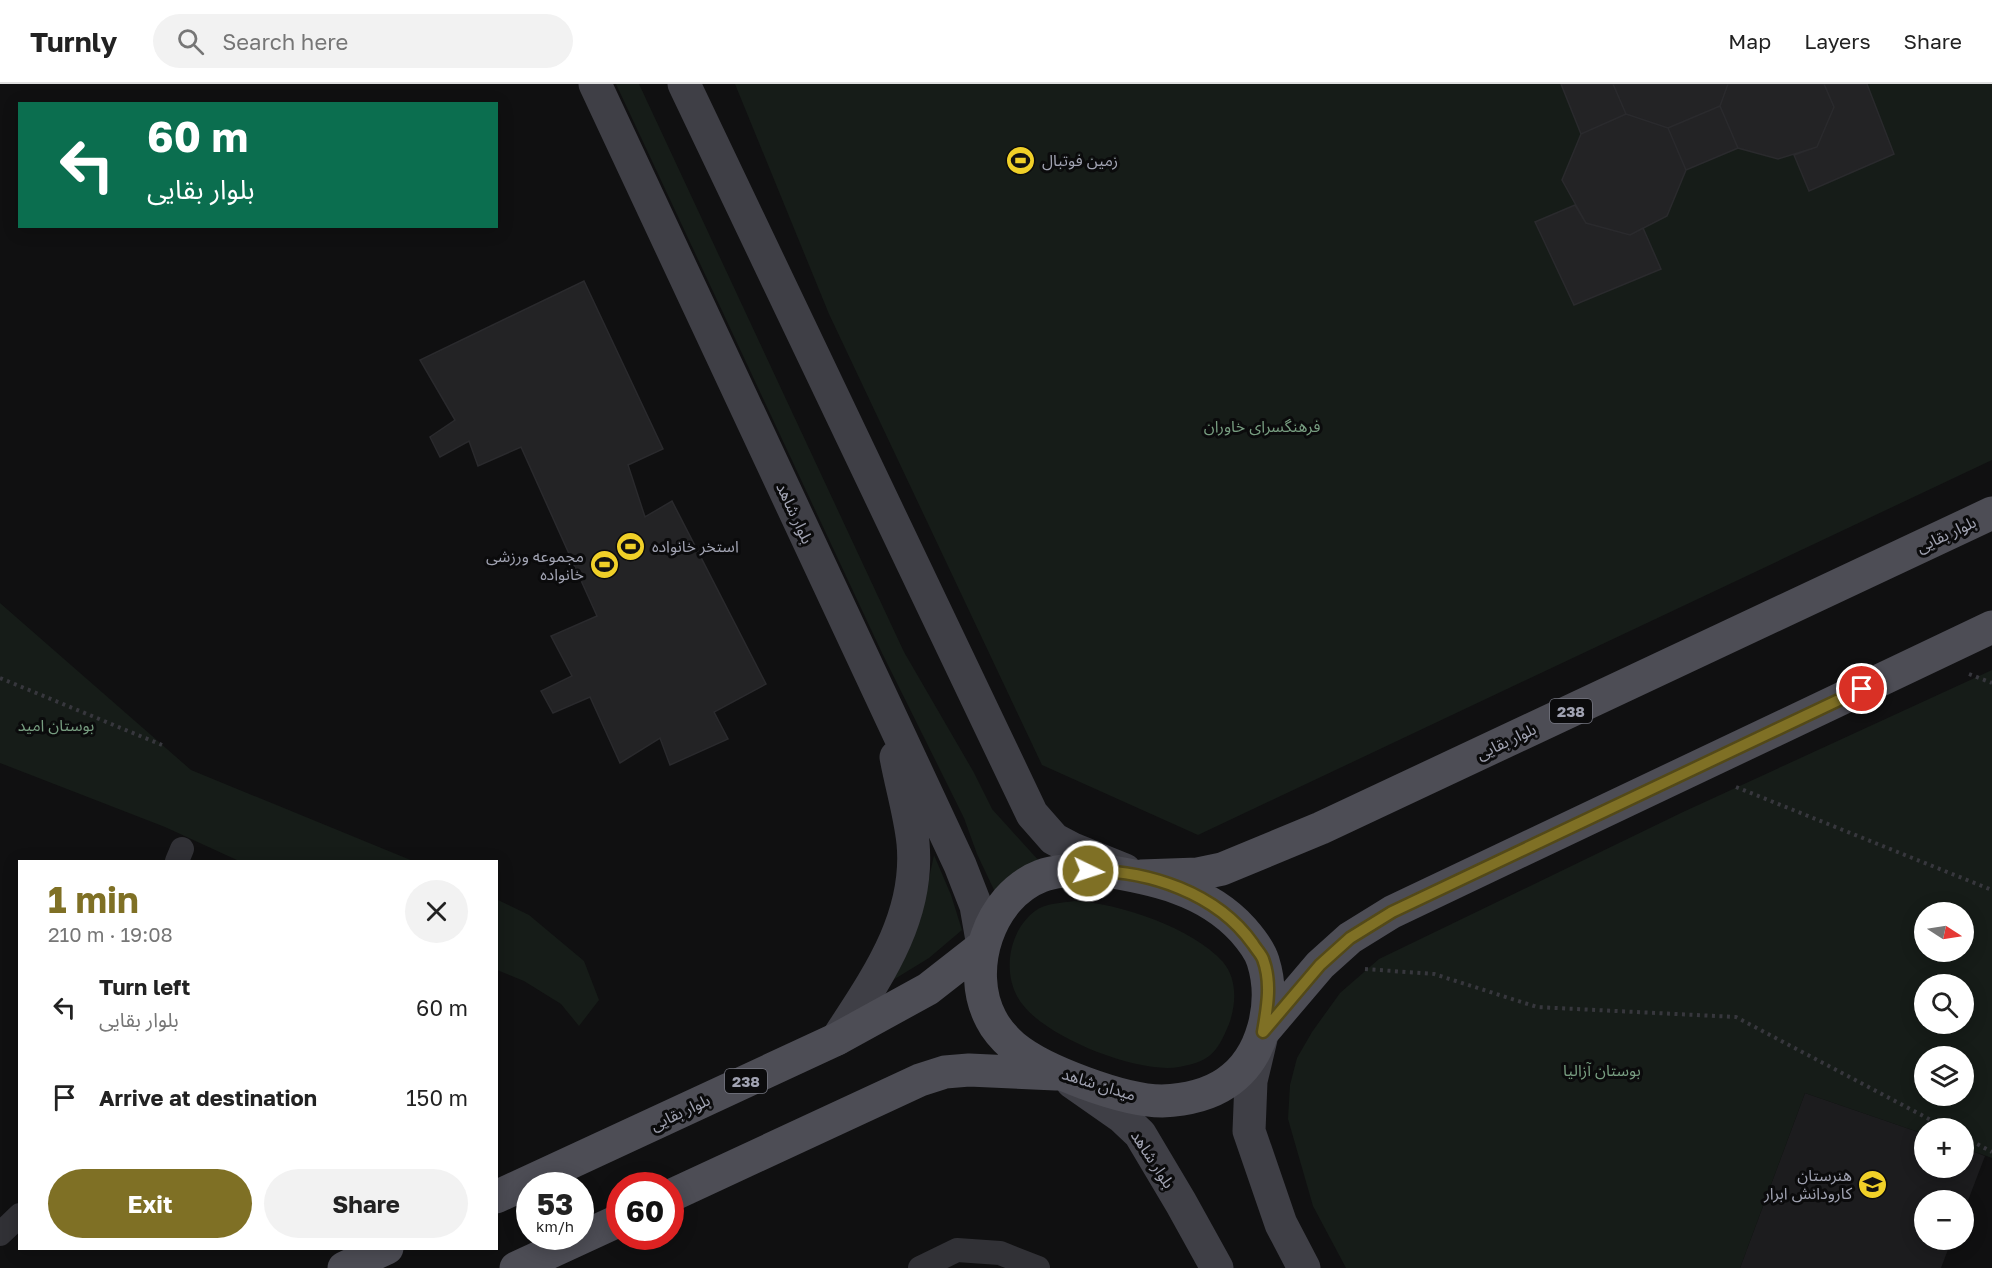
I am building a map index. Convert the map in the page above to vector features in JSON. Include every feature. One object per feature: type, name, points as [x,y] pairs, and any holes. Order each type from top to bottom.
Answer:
[{"type":"main road","name":"بلوار شاهد","points":[[595,84],[960,865],[976,906],[983,946]]},
{"type":"main road","points":[[684,84],[1032,814],[1054,838],[1072,849],[1141,876]]},
{"type":"main road","name":"بلوار بقایی","points":[[1141,876],[1198,874],[1222,869],[1321,828],[1992,513]]},
{"type":"main road","points":[[1305,1268],[1281,1224],[1249,1131],[1251,1080],[1263,1032],[1320,965],[1350,938],[1392,912],[1992,627]]},
{"type":"main road","points":[[837,1039],[882,969],[904,922],[912,885],[913,843],[887,711]]},
{"type":"main road","name":"میدان شاهد","points":[[1100,870],[1141,876],[1184,889],[1218,908],[1244,931],[1263,959],[1269,993],[1263,1032],[1246,1065],[1227,1083],[1197,1098],[1160,1101],[1129,1096],[1061,1074],[1015,1048],[991,1019],[983,999],[981,980],[983,946],[1001,907],[1026,884],[1053,873],[1100,870]]},
{"type":"main road","name":"بلوار بقایی","points":[[498,1196],[837,1039],[928,989],[983,946]]},
{"type":"main road","points":[[684,1189],[909,1085],[945,1071],[1061,1074]]},
{"type":"main road","name":"بلوار شاهد","points":[[1061,1074],[1122,1117],[1140,1134],[1217,1268]]},
{"type":"main road","points":[[516,1268],[606,1226]]},
{"type":"main road","points":[[344,1268],[383,1250]]},
{"type":"street","points":[[0,1206],[18,1214]]},
{"type":"street","points":[[0,1234],[18,1217]]},
{"type":"street","points":[[920,1268],[957,1250],[1000,1253],[1038,1268]]},
{"type":"path","points":[[0,678],[162,745]]},
{"type":"path","points":[[1736,787],[1992,890]]},
{"type":"path","points":[[1320,965],[1434,974],[1537,1007],[1736,1017],[1927,1118]]},
{"type":"path","points":[[1974,1142],[1992,1152]]},
{"type":"shaded area","name":"هنرستان کارودانش ابرار","points":[[1805,1093],[1914,1131],[1914,1178],[1974,1178],[1974,1152],[1985,1156],[1972,1190],[1914,1190],[1914,1250],[1948,1250],[1941,1268],[1740,1268]]},
{"type":"green space","points":[[616,84],[639,84],[904,652],[973,771],[992,809],[1040,862],[1009,876],[995,892],[977,854],[964,818],[882,653]]},
{"type":"green space","name":"فرهنگسرای خاوران","points":[[735,84],[1992,84],[1992,460],[1198,835],[1042,765],[829,314]]},
{"type":"green space","name":"بوستان امید","points":[[0,603],[191,770],[411,860],[237,860],[165,827],[0,763]]},
{"type":"green space","name":"بوستان آزالیا","points":[[1992,670],[1992,1158],[1974,1152],[1974,1118],[1914,1118],[1914,1131],[1805,1093],[1740,1268],[1346,1268],[1313,1206],[1288,1119],[1290,1085],[1297,1058],[1312,1032],[1340,993],[1379,959],[1683,812]]},
{"type":"green space","points":[[934,855],[951,895],[962,930],[929,958],[893,980],[920,921]]},
{"type":"green space","points":[[498,900],[529,915],[584,961],[599,1000],[579,1026],[561,1004],[524,981],[498,970]]},
{"type":"green space","points":[[1074,901],[1133,912],[1175,928],[1210,950],[1223,962],[1232,978],[1234,1005],[1222,1040],[1213,1052],[1203,1060],[1179,1067],[1162,1068],[1141,1065],[1095,1051],[1073,1041],[1052,1030],[1023,1005],[1016,994],[1010,969],[1010,956],[1018,931],[1039,908]]},
{"type":"building","points":[[1561,84],[1613,84],[1626,114],[1581,134]]},
{"type":"building","points":[[1613,84],[1728,84],[1720,106],[1668,128],[1626,114]]},
{"type":"building","points":[[1728,84],[1824,84],[1834,107],[1817,147],[1778,159],[1738,148],[1720,106]]},
{"type":"building","points":[[1824,84],[1867,84],[1894,154],[1809,191],[1794,155],[1817,147],[1834,107]]},
{"type":"building","points":[[1720,106],[1738,148],[1686,170],[1668,128]]},
{"type":"building","points":[[1626,114],[1668,128],[1686,170],[1667,216],[1630,235],[1586,223],[1562,180],[1581,134]]},
{"type":"building","points":[[1575,205],[1586,223],[1630,235],[1643,228],[1661,269],[1574,305],[1535,222]]},
{"type":"building","name":"استخر خانواده","points":[[584,281],[663,449],[628,465],[645,517],[672,501],[766,684],[714,712],[728,739],[670,765],[660,738],[620,763],[590,697],[553,713],[541,691],[572,676],[551,636],[597,616],[521,447],[478,466],[469,441],[440,457],[430,437],[455,420],[420,360]]},
{"type":"place","name":"زمین فوتبال","points":[[1021,160]]},
{"type":"place","name":"استخر خانواده","points":[[631,546]]},
{"type":"place","name":"مجموعه ورزشی خانواده","points":[[605,565]]},
{"type":"place","name":"هنرستان کارودانش ابرار","points":[[1873,1184]]},
{"type":"route","points":[[1088,871],[1100,870],[1141,876],[1184,889],[1218,908],[1244,931],[1263,959],[1269,993],[1263,1032],[1320,965],[1350,938],[1392,912],[1862,689]]}]
